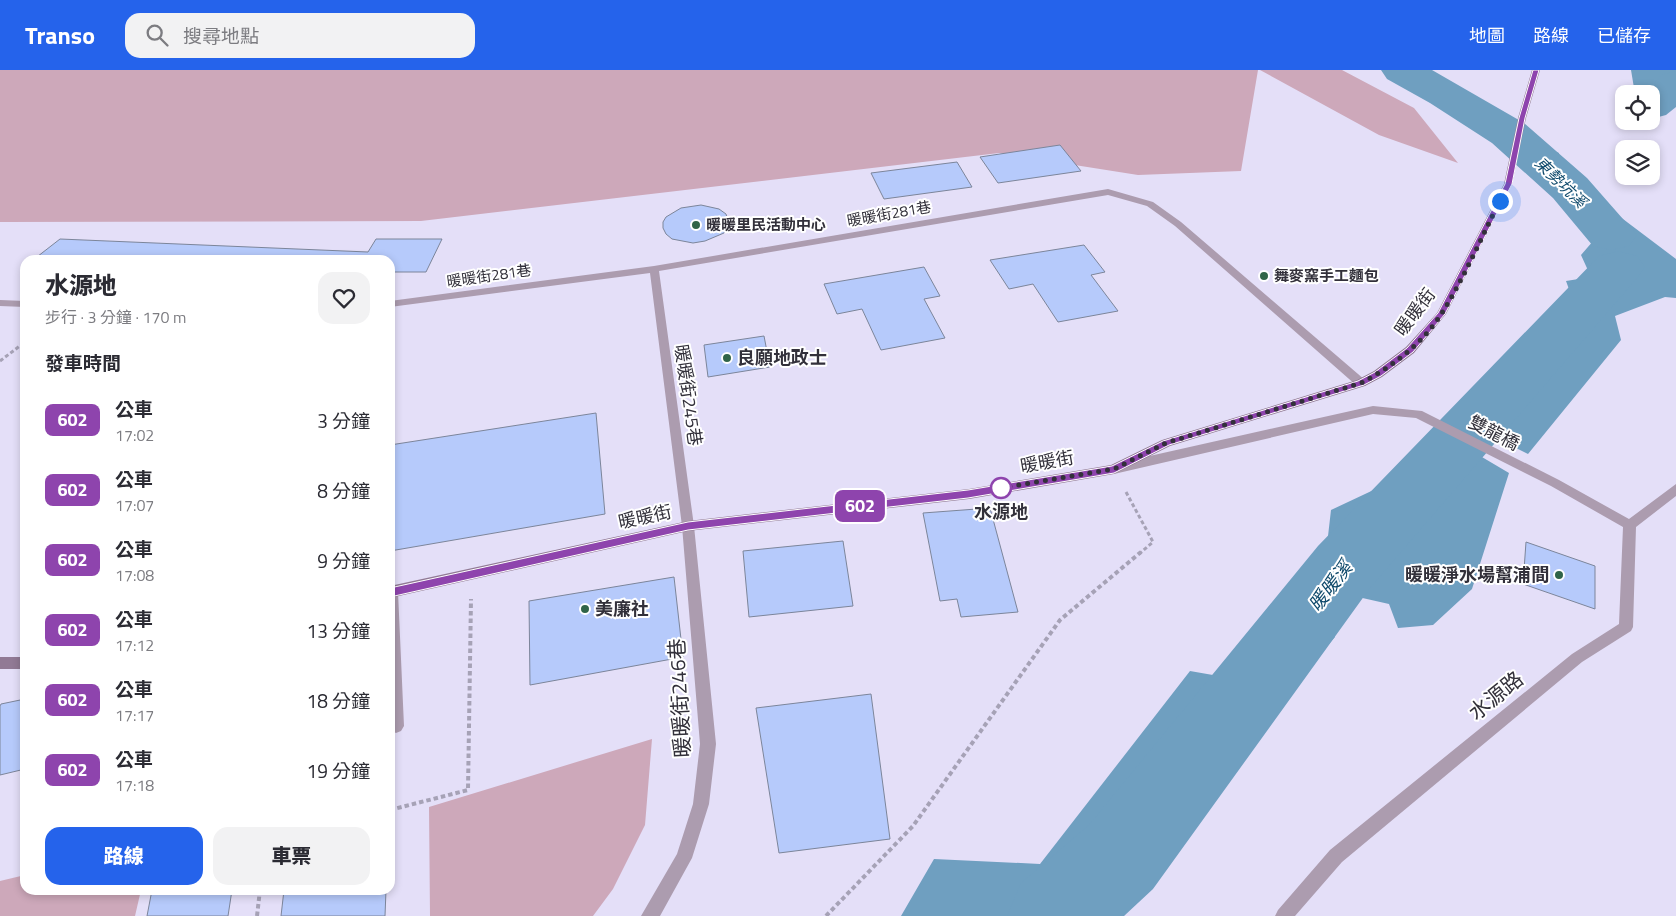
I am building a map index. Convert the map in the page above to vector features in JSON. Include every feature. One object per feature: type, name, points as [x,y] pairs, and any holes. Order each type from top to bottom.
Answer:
[{"type":"street","name":"暖暖街","points":[[395,591],[688,526],[968,494],[1114,469],[1166,443],[1361,383],[1378,374],[1410,350],[1441,314],[1508,184],[1522,118],[1536,70]]},
{"type":"street","name":"暖暖街281巷","points":[[395,303],[654,269],[1108,192],[1150,204],[1178,224],[1361,383]]},
{"type":"street","name":"暖暖街245巷","points":[[654,269],[688,526]]},
{"type":"street","points":[[0,303],[20,304]]},
{"type":"street","name":"雙龍橋","points":[[1114,469],[1373,410],[1418,414],[1555,483],[1630,525]]},
{"type":"street","points":[[1630,525],[1676,489]]},
{"type":"street","name":"水源路","points":[[1284,916],[1336,856],[1577,658],[1626,626],[1630,525]]},
{"type":"street","name":"暖暖街246巷","points":[[650,916],[684,858],[700,804],[708,744],[688,526]]},
{"type":"street","points":[[0,663],[20,663]]},
{"type":"street","points":[[395,699],[396,726]]},
{"type":"path","points":[[0,361],[20,346]]},
{"type":"path","points":[[826,916],[913,826],[1060,620],[1153,542],[1114,469]]},
{"type":"path","points":[[395,809],[468,790],[471,574]]},
{"type":"path","points":[[257,916],[259,895]]},
{"type":"shaded area","points":[[0,70],[1258,70],[1241,171],[1138,175],[999,153],[421,221],[0,222]]},
{"type":"shaded area","points":[[1260,70],[1342,70],[1414,108],[1458,163],[1379,135]]},
{"type":"shaded area","points":[[652,739],[645,825],[613,889],[593,916],[430,916],[429,807]]},
{"type":"shaded area","points":[[20,876],[20,895],[140,895],[135,916],[0,916],[0,881]]},
{"type":"water","points":[[1631,70],[1676,70],[1676,90],[1660,98],[1660,85],[1634,85]]},
{"type":"water","points":[[1549,149],[1559,153],[1558,170],[1676,259],[1676,298],[1665,297],[1615,316],[1621,340],[1528,454],[1480,430],[1581,322],[1566,281],[1591,277],[1581,255],[1600,233],[1545,175]]},
{"type":"water","points":[[1465,447],[1509,473],[1472,589],[1433,625],[1398,628],[1389,604],[1358,597],[1333,618],[1335,637],[1291,687],[1214,705],[1144,768],[1125,897],[1083,916],[901,916],[934,859],[1040,864],[1190,671],[1230,678],[1300,641],[1324,571],[1331,510]]},
{"type":"building","points":[[1060,145],[1081,171],[998,183],[980,157]]},
{"type":"building","points":[[957,162],[972,187],[884,199],[871,173]]},
{"type":"building","name":"暖暖里民活動中心","points":[[701,205],[719,209],[726,214],[729,224],[724,233],[705,241],[693,243],[672,239],[666,234],[663,222],[666,217],[681,208]]},
{"type":"building","points":[[60,239],[368,252],[376,239],[442,239],[426,272],[395,272],[395,255],[39,255]]},
{"type":"building","points":[[1084,245],[1105,272],[1091,275],[1118,311],[1058,322],[1033,284],[1009,289],[990,260]]},
{"type":"building","points":[[924,267],[940,296],[924,299],[945,338],[881,350],[862,309],[837,314],[824,284]]},
{"type":"building","points":[[764,336],[770,367],[708,377],[704,345]]},
{"type":"building","points":[[596,413],[605,514],[395,550],[395,444]]},
{"type":"building","points":[[990,508],[1018,612],[961,617],[957,599],[940,601],[923,513]]},
{"type":"building","points":[[843,541],[853,606],[749,617],[743,551]]},
{"type":"building","name":"暖暖淨水場幫浦間","points":[[1526,542],[1595,566],[1595,609],[1523,584]]},
{"type":"building","points":[[674,577],[683,657],[530,685],[529,601]]},
{"type":"building","points":[[871,694],[890,839],[779,853],[756,708]]},
{"type":"building","points":[[20,700],[20,770],[0,775],[0,706],[1,704]]},
{"type":"building","points":[[151,895],[231,895],[228,916],[147,916]]},
{"type":"building","points":[[283,895],[386,895],[385,916],[281,916]]},
{"type":"waterway","name":"東勢坑溪","points":[[1401,70],[1445,94],[1508,133],[1570,188],[1611,235]]},
{"type":"waterway","points":[[1660,99],[1672,90],[1676,84]]},
{"type":"waterway","name":"暖暖溪","points":[[1054,916],[1121,857],[1344,567],[1618,267]]},
{"type":"bus line","name":"602","points":[[395,591],[688,526],[968,494],[1114,469],[1166,443],[1361,383],[1378,374],[1410,350],[1441,314],[1508,184],[1522,118],[1536,70]]},
{"type":"place","name":"暖暖里民活動中心","points":[[696,225]]},
{"type":"place","name":"舞麥窯手工麵包","points":[[1264,276]]},
{"type":"place","name":"良願地政士","points":[[727,358]]},
{"type":"place","name":"水源地","points":[[1001,488]]},
{"type":"place","name":"暖暖淨水場幫浦間","points":[[1559,575]]},
{"type":"place","name":"美廉社","points":[[585,609]]},
{"type":"route","points":[[1001,488],[1114,469],[1166,443],[1361,383],[1378,374],[1410,350],[1441,314],[1500,201]]}]
